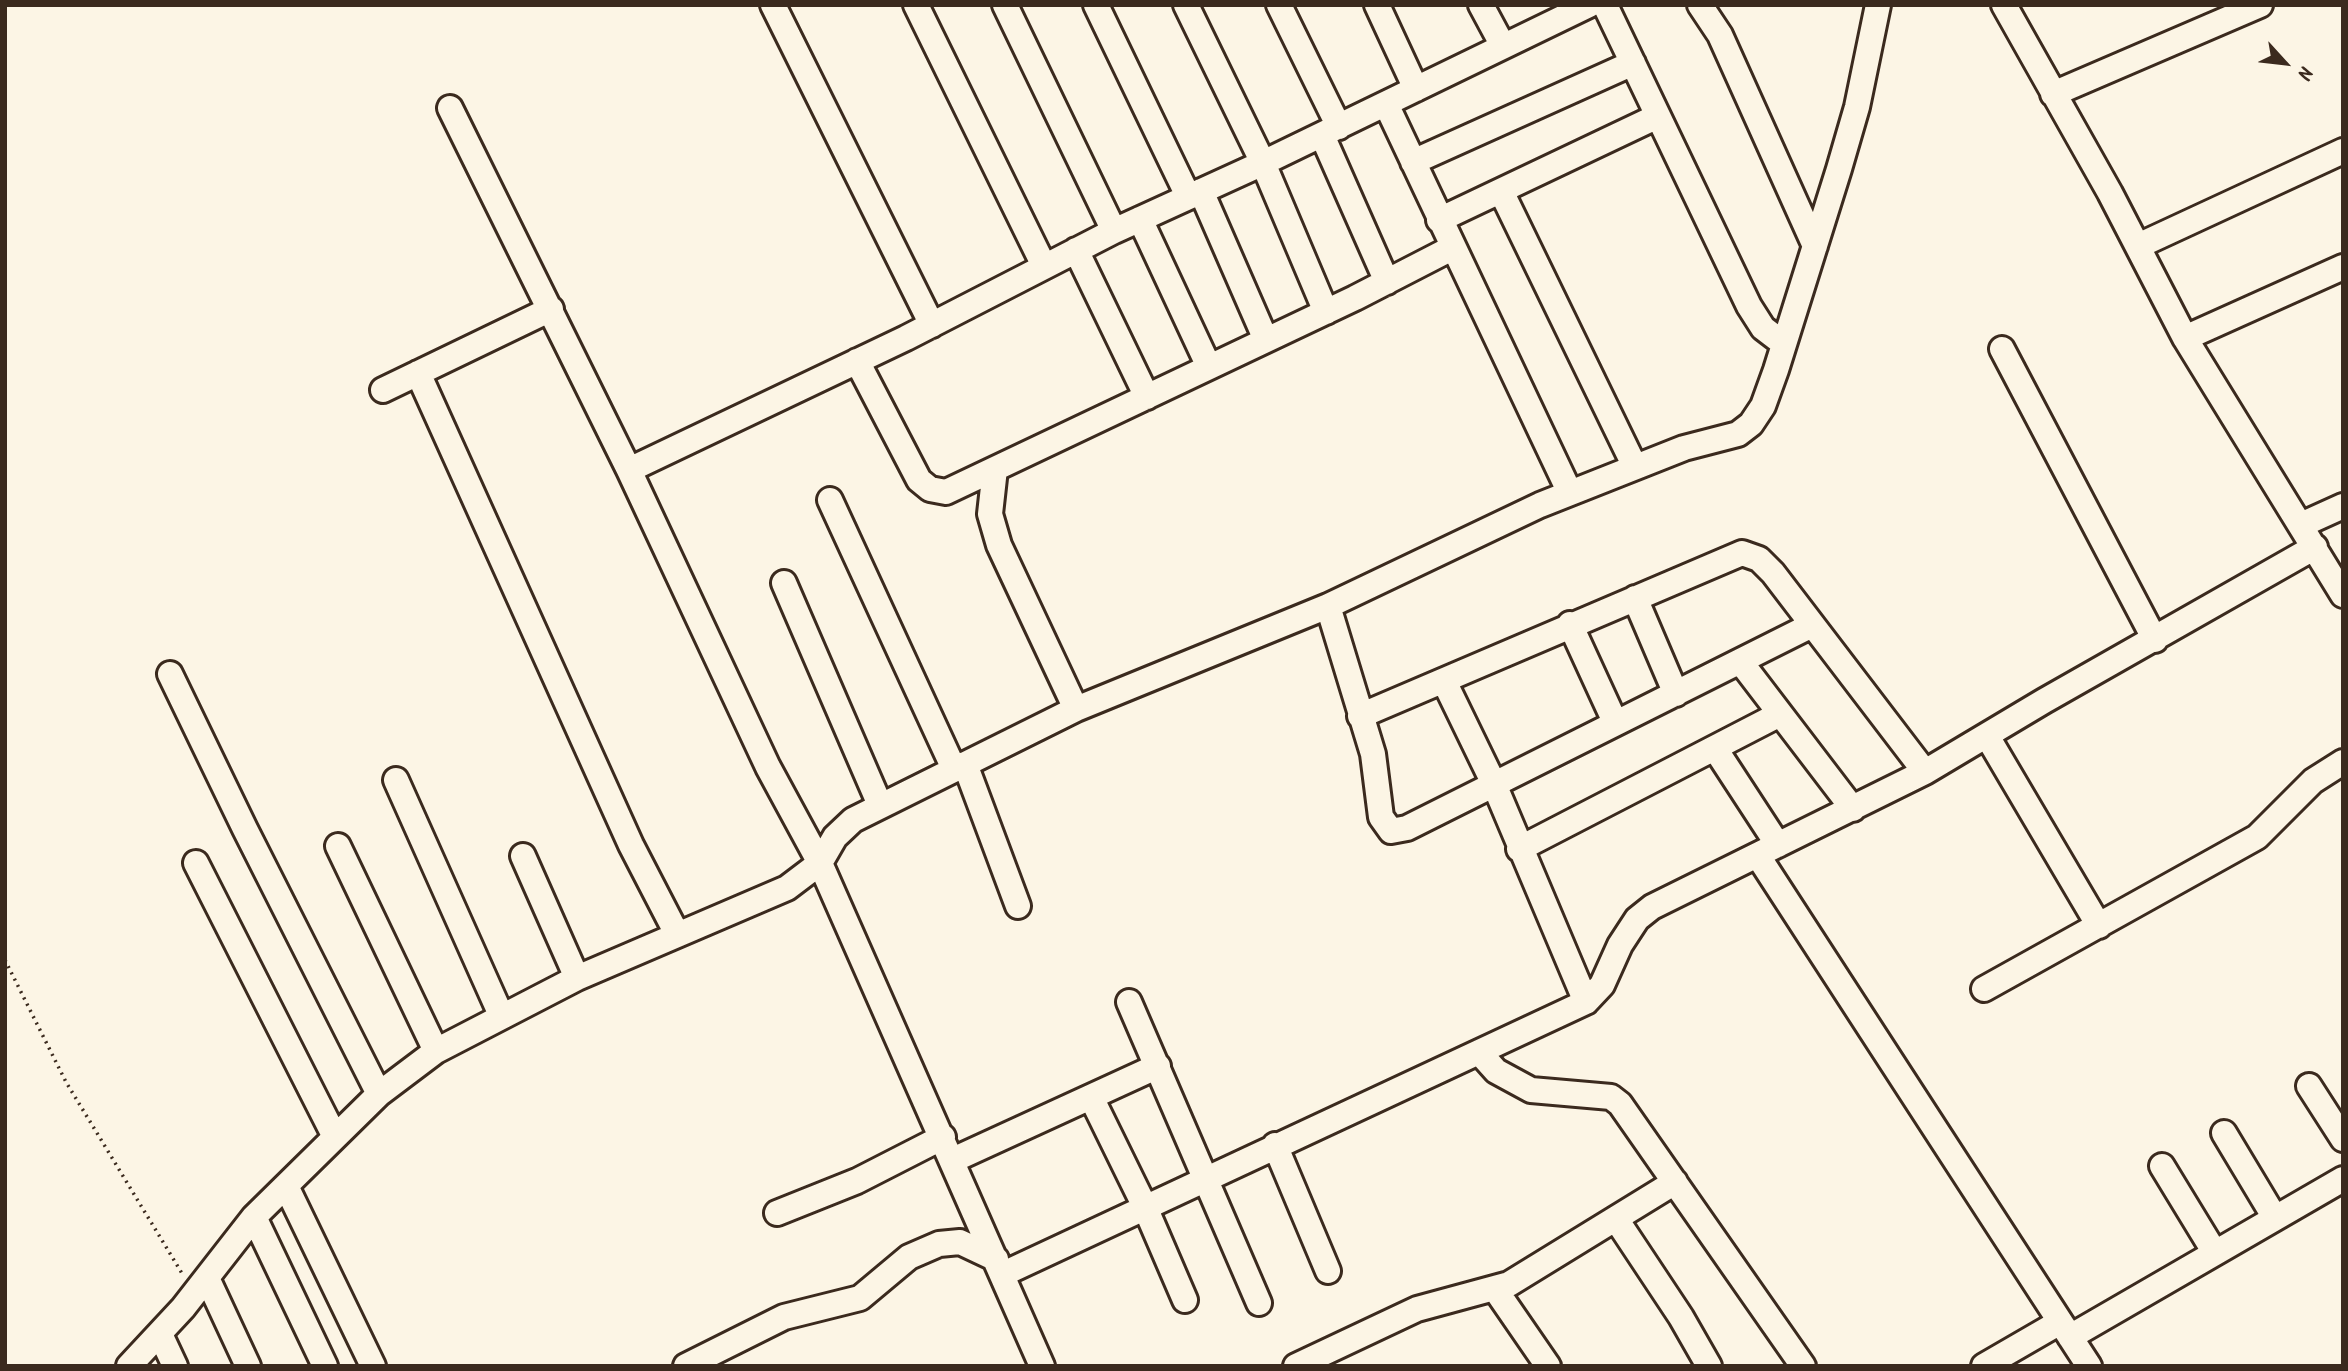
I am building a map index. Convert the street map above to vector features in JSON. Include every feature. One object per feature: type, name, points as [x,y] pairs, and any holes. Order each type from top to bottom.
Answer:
[{"type":"street","points":[[773,5],[932,325]]},
{"type":"street","points":[[916,5],[1044,266]]},
{"type":"street","points":[[1005,5],[1114,231]]},
{"type":"street","points":[[1096,5],[1266,340]]},
{"type":"street","points":[[1186,5],[1263,163],[1326,312]]},
{"type":"street","points":[[1279,5],[1387,282]]},
{"type":"street","points":[[1377,5],[1416,89]]},
{"type":"street","points":[[1481,5],[1503,46]]},
{"type":"street","points":[[1605,5],[1753,313],[1769,335],[1784,344]]},
{"type":"street","points":[[1700,5],[1720,35],[1815,246]]},
{"type":"street","points":[[129,1366],[160,1334],[254,1217],[379,1094],[436,1051],[577,978],[787,888],[820,863],[835,837],[853,820],[1076,709],[1328,606],[1570,493],[1684,448],[1738,434],[1751,424],[1763,406],[1815,246],[1857,107],[1878,5]]},
{"type":"street","points":[[2004,5],[2138,246],[2185,338],[2343,595]]},
{"type":"street","points":[[2053,94],[2260,5]]},
{"type":"street","points":[[629,470],[857,362],[1114,231],[1330,131],[1581,7]]},
{"type":"street","points":[[1413,162],[1633,62]]},
{"type":"street","points":[[1386,104],[1570,493]]},
{"type":"street","points":[[450,108],[629,470],[768,767],[820,863],[1042,1366]]},
{"type":"street","points":[[1439,219],[1658,116]]},
{"type":"street","points":[[2138,246],[2343,151]]},
{"type":"street","points":[[1501,191],[1635,467]]},
{"type":"street","points":[[1140,219],[1209,367]]},
{"type":"street","points":[[857,362],[923,486],[946,492],[1326,312],[1452,248]]},
{"type":"street","points":[[1076,250],[1147,397]]},
{"type":"street","points":[[2185,338],[2343,267]]},
{"type":"street","points":[[383,390],[551,309]]},
{"type":"street","points":[[2002,349],[2155,640]]},
{"type":"street","points":[[418,373],[631,845],[677,934]]},
{"type":"street","points":[[995,469],[990,514],[999,545],[1076,709]]},
{"type":"street","points":[[830,500],[960,767],[1018,906]]},
{"type":"street","points":[[2301,525],[2343,506]]},
{"type":"street","points":[[1000,1266],[1145,1207],[1586,1002],[1602,985],[1620,945],[1637,919],[1672,895],[1925,772],[2315,548]]},
{"type":"street","points":[[1360,716],[1570,624],[1742,553],[1759,559],[1766,566],[1925,772]]},
{"type":"street","points":[[785,583],[880,806]]},
{"type":"street","points":[[1635,598],[1676,694]]},
{"type":"street","points":[[1328,606],[1375,762],[1381,817],[1391,831],[1407,828],[1812,625]]},
{"type":"street","points":[[1570,624],[1615,722]]},
{"type":"street","points":[[1740,661],[1853,808]]},
{"type":"street","points":[[170,674],[244,829],[379,1094]]},
{"type":"street","points":[[1444,681],[1494,784],[1519,849],[1586,1002]]},
{"type":"street","points":[[1519,849],[1589,811],[1716,750],[1780,714]]},
{"type":"street","points":[[1987,736],[2099,926]]},
{"type":"street","points":[[1716,750],[1768,850],[2090,1366]]},
{"type":"street","points":[[1984,989],[2257,836],[2313,781],[2343,762]]},
{"type":"street","points":[[396,780],[501,1015]]},
{"type":"street","points":[[338,846],[436,1051]]},
{"type":"street","points":[[523,856],[577,978]]},
{"type":"street","points":[[196,863],[335,1137]]},
{"type":"street","points":[[1129,1002],[1259,1303]]},
{"type":"street","points":[[1479,1052],[1496,1071],[1531,1090],[1611,1097],[1620,1104],[1803,1366]]},
{"type":"street","points":[[953,1160],[1158,1066]]},
{"type":"street","points":[[2309,1086],[2343,1139]]},
{"type":"street","points":[[1091,1097],[1145,1207],[1185,1300]]},
{"type":"street","points":[[2224,1133],[2275,1218]]},
{"type":"street","points":[[777,1213],[857,1181],[943,1137]]},
{"type":"street","points":[[1275,1145],[1328,1271]]},
{"type":"street","points":[[2162,1166],[2215,1253]]},
{"type":"street","points":[[1984,1366],[2065,1329],[2215,1253],[2343,1179]]},
{"type":"street","points":[[1296,1366],[1417,1309],[1443,1300],[1495,1289],[1546,1264],[1675,1182]]},
{"type":"street","points":[[286,1186],[373,1366]]},
{"type":"street","points":[[254,1217],[325,1366]]},
{"type":"street","points":[[1616,1219],[1681,1317],[1709,1366]]},
{"type":"street","points":[[686,1366],[784,1317],[860,1298],[909,1257],[939,1244],[960,1242],[1000,1266]]},
{"type":"street","points":[[200,1286],[248,1366]]},
{"type":"street","points":[[1495,1289],[1548,1366]]},
{"type":"street","points":[[160,1334],[175,1366]]},
{"type":"path","points":[[5,960],[66,1082],[200,1286]]}]
